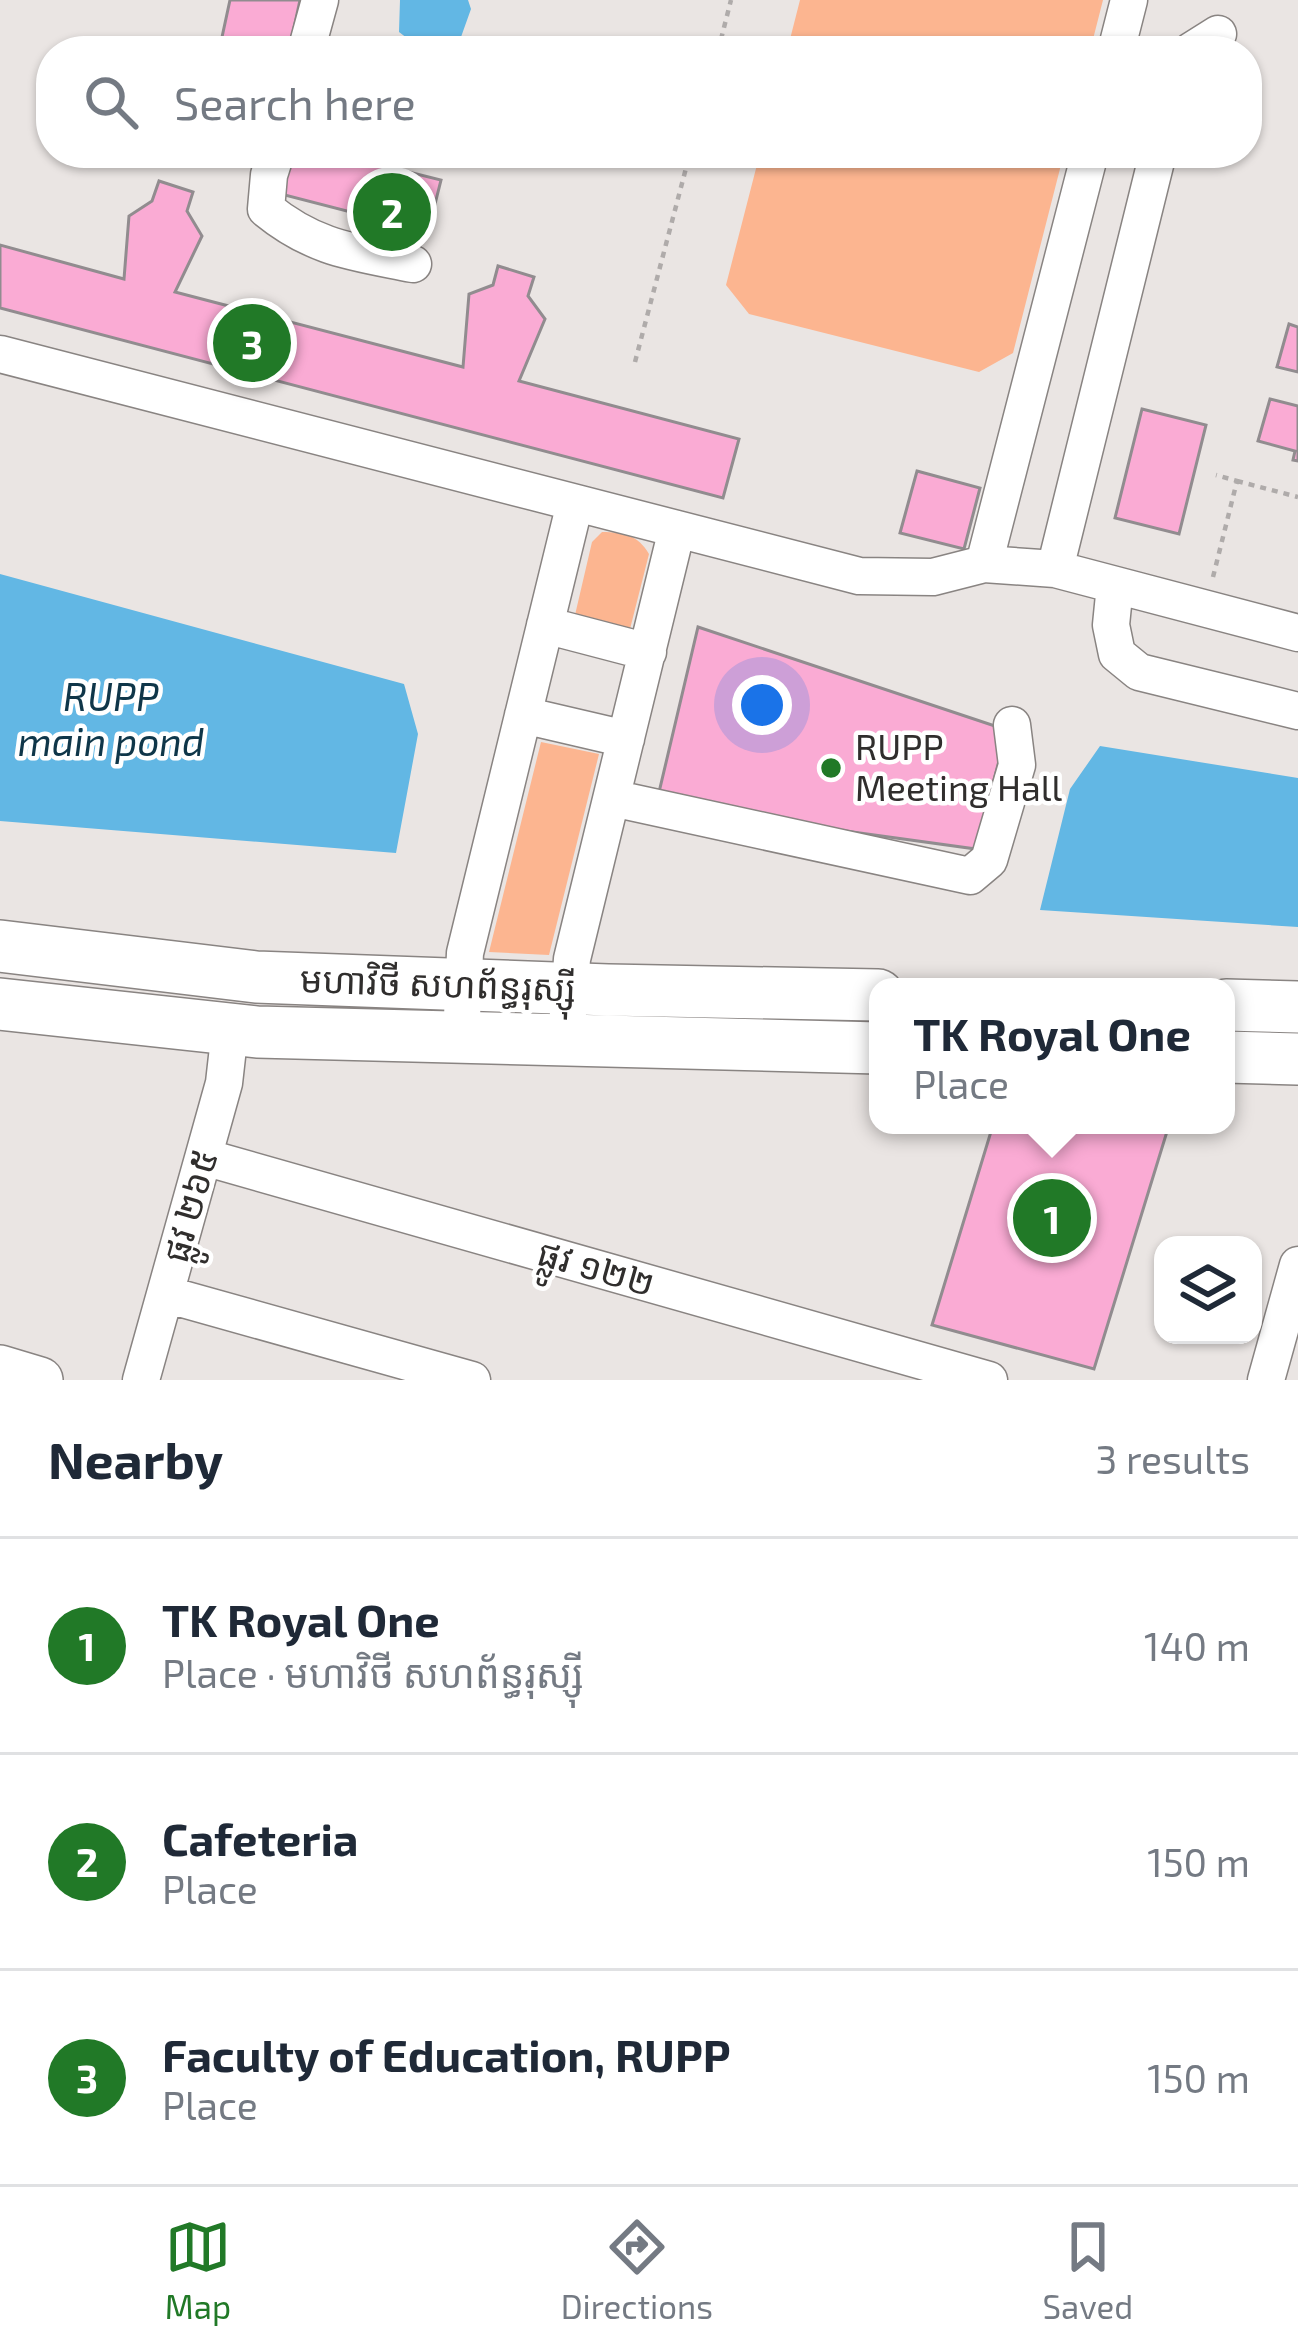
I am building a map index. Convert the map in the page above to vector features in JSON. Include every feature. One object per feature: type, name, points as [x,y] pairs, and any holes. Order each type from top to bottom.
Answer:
[{"type":"highway","name":"មហាវិថី សហព័ន្ធរុស្ស៊ី","points":[[0,946],[256,976],[869,995]]},
{"type":"highway","name":"មហាវិថី សហព័ន្ធរុស្ស៊ី","points":[[0,1004],[230,1030],[869,1048]]},
{"type":"highway","points":[[1235,1005],[1298,1007]]},
{"type":"highway","points":[[1235,1058],[1298,1059]]},
{"type":"main road","points":[[0,1368],[40,1380]]},
{"type":"street","points":[[310,36],[320,0]]},
{"type":"street","points":[[1120,36],[1130,0]]},
{"type":"street","points":[[273,168],[266,209],[281,221],[306,238],[338,249],[413,264]]},
{"type":"street","points":[[984,564],[1086,168]]},
{"type":"street","points":[[1054,569],[1154,168]]},
{"type":"street","points":[[1046,324],[1110,341]]},
{"type":"street","points":[[0,354],[859,576],[933,577],[984,564],[1054,569],[1298,632]]},
{"type":"street","points":[[461,1039],[465,953],[575,503]]},
{"type":"street","points":[[566,1040],[568,989],[677,529]]},
{"type":"street","points":[[1115,585],[1111,625],[1117,655],[1139,673],[1298,711]]},
{"type":"street","points":[[545,625],[647,652]]},
{"type":"street","points":[[524,715],[626,739]]},
{"type":"street","points":[[611,799],[970,876],[989,860],[1017,765],[1012,725]]},
{"type":"street","name":"ផ្លូវ ២៦៥","points":[[141,1380],[224,1083],[230,1030]]},
{"type":"street","name":"ផ្លូវ ១២២","points":[[204,1156],[989,1380]]},
{"type":"street","points":[[1266,1380],[1293,1304],[1298,1265]]},
{"type":"street","points":[[165,1294],[472,1380]]},
{"type":"path","points":[[722,36],[731,0]]},
{"type":"path","points":[[634,362],[686,168]]},
{"type":"path","points":[[1216,475],[1298,496]]},
{"type":"path","points":[[1204,608],[1237,481]]},
{"type":"shaded area","points":[[800,0],[1103,0],[1094,36],[791,36]]},
{"type":"shaded area","points":[[756,168],[1060,168],[1013,353],[979,372],[749,314],[726,285]]},
{"type":"shaded area","points":[[602,532],[630,536],[649,554],[630,629],[575,615],[592,542]]},
{"type":"shaded area","points":[[541,742],[599,754],[549,955],[489,952]]},
{"type":"water","points":[[400,0],[468,0],[471,9],[461,36],[404,36],[399,32]]},
{"type":"water","name":"RUPP main pond","points":[[0,574],[404,684],[418,734],[396,853],[0,821]]},
{"type":"water","points":[[1100,746],[1298,778],[1298,927],[1040,910],[1070,789]]},
{"type":"building","points":[[230,0],[300,0],[292,36],[222,36]]},
{"type":"building","points":[[279,168],[393,168],[441,180],[428,232],[273,192]]},
{"type":"building","points":[[159,181],[193,192],[187,211],[202,236],[175,292],[463,367],[469,294],[493,285],[498,266],[534,277],[528,296],[545,319],[519,381],[739,439],[723,498],[0,308],[0,245],[124,279],[129,216],[152,201]]},
{"type":"building","points":[[1289,324],[1298,327],[1298,372],[1277,367]]},
{"type":"building","points":[[1270,399],[1298,406],[1298,461],[1293,460],[1295,451],[1258,441]]},
{"type":"building","points":[[1142,409],[1206,425],[1179,534],[1115,518]]},
{"type":"building","points":[[917,471],[980,488],[964,549],[900,533]]},
{"type":"building","name":"RUPP Meeting Hall","points":[[698,627],[1007,730],[976,849],[656,805]]},
{"type":"building","points":[[990,1134],[1166,1134],[1094,1369],[932,1325]]},
{"type":"place","name":"Cafeteria","points":[[392,212]]},
{"type":"place","name":"Faculty of Education, RUPP","points":[[252,343]]},
{"type":"place","name":"RUPP Meeting Hall","points":[[831,768]]},
{"type":"place","name":"TK Royal One","points":[[1052,1218]]}]
